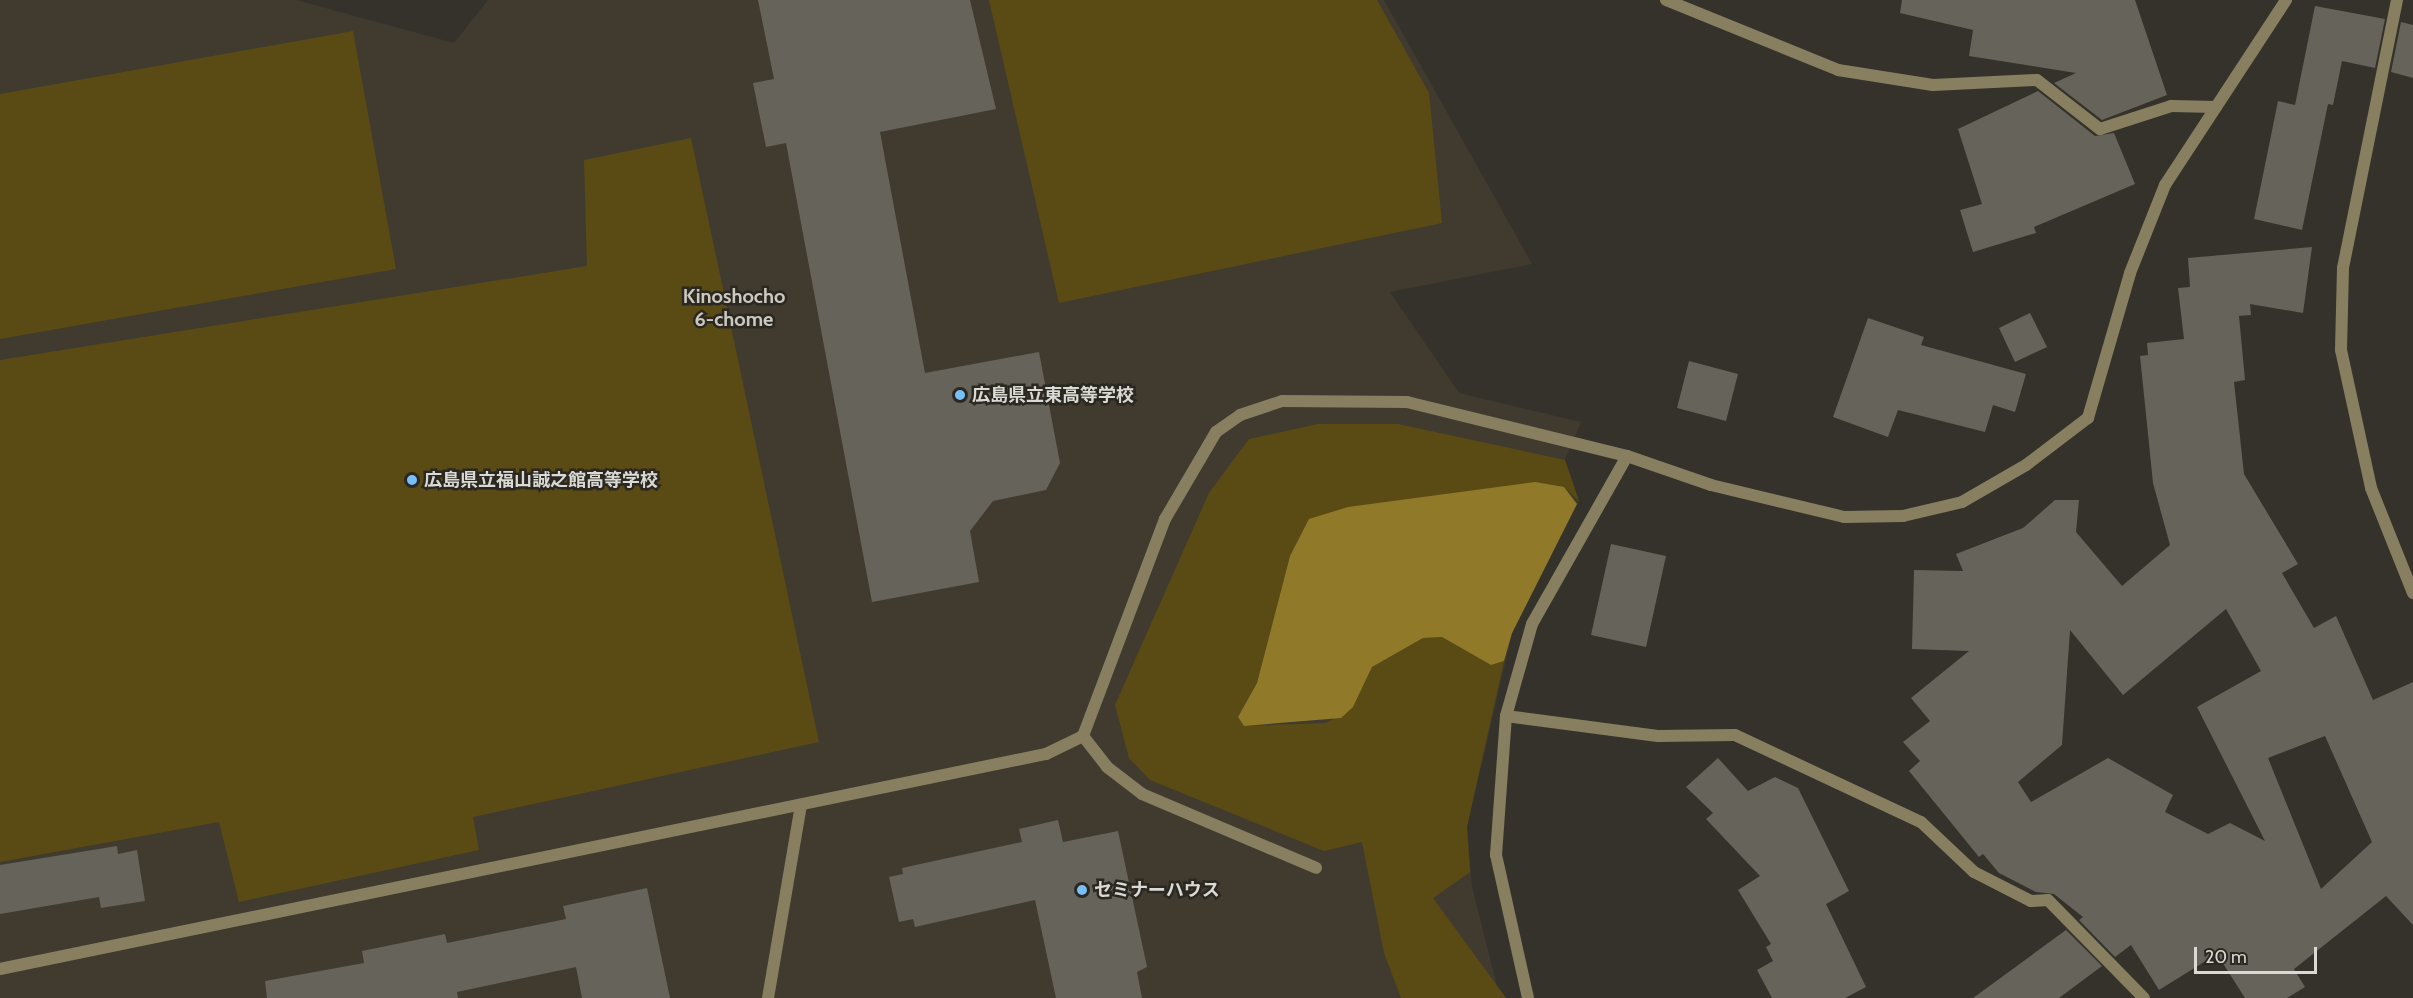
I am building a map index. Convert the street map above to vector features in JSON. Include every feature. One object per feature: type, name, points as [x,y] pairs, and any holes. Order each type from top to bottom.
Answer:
[{"type":"street","points":[[1666,0],[1838,70],[1933,85],[2037,80],[2100,129],[2171,106],[2216,107]]},
{"type":"street","points":[[0,969],[1046,754],[1083,736],[1166,519],[1216,432],[1240,415],[1282,401],[1407,402],[1627,456],[1712,485],[1844,517],[1903,516],[1962,502],[2026,465],[2088,417],[2130,273],[2164,185],[2286,0]]},
{"type":"street","points":[[2397,0],[2348,234],[2341,350],[2371,488],[2413,593]]},
{"type":"street","points":[[1528,998],[1496,855],[1506,716],[1532,624],[1627,456]]},
{"type":"street","points":[[1506,716],[1658,736],[1735,735],[1921,822],[1974,872],[2031,901],[2048,900],[2144,998]]},
{"type":"street","points":[[1083,736],[1107,766],[1142,794],[1316,868]]},
{"type":"street","points":[[768,998],[801,805]]},
{"type":"shaded area","name":"広島県立福山誠之館高等学校","points":[[0,0],[296,0],[454,43],[488,0],[1384,0],[1532,264],[1390,292],[1459,393],[1581,422],[1565,460],[1579,501],[1512,634],[1467,827],[1472,886],[1500,998],[0,998]]},
{"type":"shaded area","points":[[989,0],[1377,0],[1429,93],[1442,223],[1059,303]]},
{"type":"shaded area","points":[[353,31],[396,269],[0,339],[0,94]]},
{"type":"shaded area","points":[[691,138],[819,742],[473,817],[479,850],[239,902],[219,822],[0,862],[0,360],[587,266],[584,160]]},
{"type":"shaded area","points":[[1318,424],[1398,424],[1565,460],[1579,501],[1564,487],[1290,556],[1257,683],[1238,717],[1244,726],[1326,723],[1353,707],[1372,667],[1423,638],[1442,637],[1491,665],[1504,661],[1467,827],[1470,872],[1433,898],[1506,998],[1401,998],[1384,953],[1362,842],[1324,851],[1150,780],[1129,758],[1115,705],[1209,493],[1249,439]]},
{"type":"shaded area","points":[[1535,482],[1564,487],[1577,504],[1512,633],[1504,661],[1491,665],[1442,637],[1423,638],[1372,667],[1353,707],[1341,718],[1244,726],[1238,717],[1257,683],[1290,556],[1309,519],[1348,507]]},
{"type":"building","points":[[758,0],[970,0],[996,109],[880,132],[925,373],[1039,352],[1060,463],[1046,490],[993,501],[970,531],[979,582],[872,602],[786,143],[766,147],[753,83],[774,79]]},
{"type":"building","points":[[1902,0],[2135,0],[2167,95],[2102,120],[2054,83],[2076,73],[1969,56],[1973,30],[1900,13]]},
{"type":"building","points":[[2315,6],[2385,19],[2375,68],[2342,61],[2333,105],[2328,104],[2302,230],[2254,219],[2278,101],[2295,105]]},
{"type":"building","points":[[2401,22],[2413,25],[2413,78],[2391,72]]},
{"type":"building","points":[[2038,91],[2095,136],[2114,133],[2135,184],[2034,227],[2036,233],[1973,252],[1960,210],[1982,204],[1958,129]]},
{"type":"building","points":[[2312,247],[2303,313],[2250,304],[2251,315],[2239,316],[2245,380],[2234,382],[2244,474],[2298,564],[2282,573],[2314,628],[2336,616],[2373,700],[2413,682],[2413,925],[2386,896],[2294,969],[2305,987],[2287,998],[2245,998],[2217,954],[2159,990],[2131,945],[2115,957],[2079,920],[2083,917],[2054,894],[2036,892],[1999,873],[1983,854],[1979,857],[1909,771],[1920,761],[1903,742],[1930,721],[1911,698],[1969,651],[1912,649],[1914,570],[1963,571],[1956,554],[2023,528],[2055,500],[2079,500],[2076,532],[2122,586],[2170,545],[2153,483],[2140,356],[2148,355],[2147,343],[2184,339],[2178,288],[2190,287],[2188,258]],"holes":[[[2226,609],[2261,671],[2197,707],[2265,841],[2230,823],[2208,834],[2165,812],[2173,795],[2108,758],[2031,802],[2018,782],[2062,745],[2070,630],[2123,695]],[[2325,736],[2372,842],[2321,889],[2268,758]]]},
{"type":"building","points":[[2030,313],[2047,347],[2015,362],[1999,328]]},
{"type":"building","points":[[1868,318],[1924,337],[1921,345],[2026,374],[2015,412],[1993,405],[1985,432],[1898,410],[1888,437],[1833,417]]},
{"type":"building","points":[[1689,361],[1738,374],[1726,421],[1677,408]]},
{"type":"building","points":[[1611,544],[1666,556],[1646,647],[1591,635]]},
{"type":"building","points":[[1718,758],[1748,791],[1775,777],[1798,788],[1849,891],[1826,904],[1866,987],[1845,998],[1772,998],[1757,970],[1773,961],[1766,947],[1771,944],[1738,890],[1760,876],[1706,819],[1713,813],[1686,787]]},
{"type":"building","name":"セミナーハウス","points":[[1058,820],[1063,842],[1118,831],[1147,967],[1137,972],[1142,998],[1056,998],[1035,900],[915,927],[913,919],[899,922],[889,877],[903,874],[902,868],[1022,842],[1019,829]]},
{"type":"building","points":[[117,846],[118,854],[137,850],[145,901],[101,908],[99,897],[0,914],[0,865]]},
{"type":"building","points":[[647,888],[670,998],[582,998],[576,967],[457,992],[458,998],[267,998],[265,981],[364,963],[362,951],[445,934],[447,943],[566,919],[563,906]]},
{"type":"building","points":[[2066,930],[2102,966],[2059,998],[1973,998]]},
{"type":"place","name":"広島県立東高等学校","points":[[960,395]]},
{"type":"place","name":"広島県立福山誠之館高等学校","points":[[412,480]]},
{"type":"place","name":"セミナーハウス","points":[[1082,890]]},
{"type":"district","name":"Kinoshocho 6-chome","points":[[734,308]]}]
